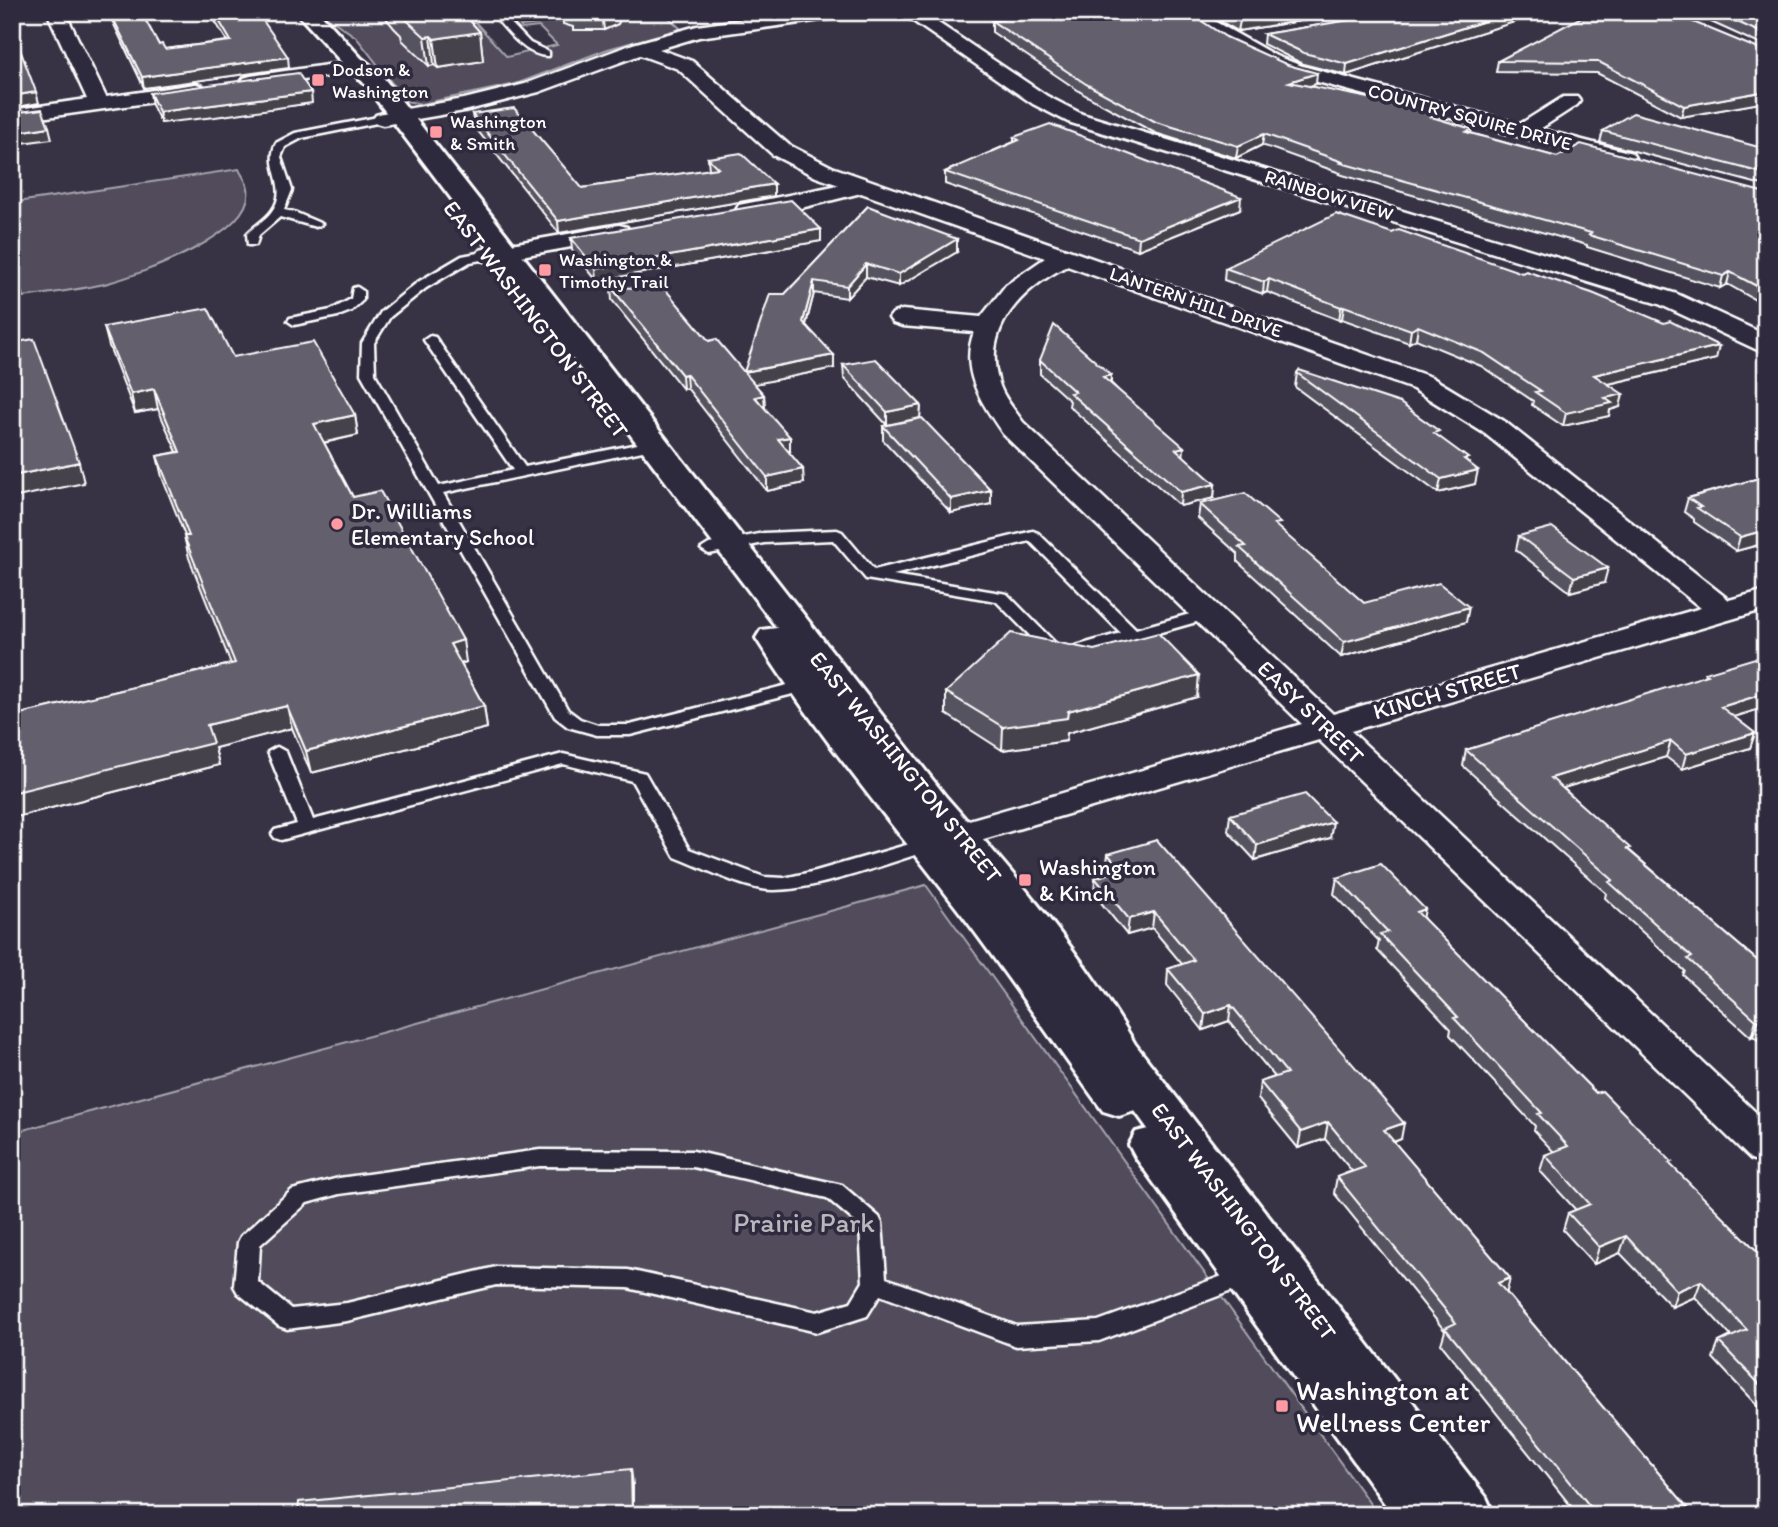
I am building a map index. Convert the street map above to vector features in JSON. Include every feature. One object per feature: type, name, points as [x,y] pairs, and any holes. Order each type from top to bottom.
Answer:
[{"type":"main road","name":"EAST WASHINGTON STREET","points":[[306,12],[330,34],[355,66],[371,77],[392,118],[942,840],[957,881],[1426,1515]]},
{"type":"main road","name":"EAST WASHINGTON STREET","points":[[719,547],[803,686],[877,785],[1010,896],[1089,1003],[1118,1055],[1466,1515]]},
{"type":"street","points":[[56,12],[99,104]]},
{"type":"street","points":[[392,118],[464,105],[520,91],[640,48],[697,32],[763,17],[836,12]]},
{"type":"street","name":"RAINBOW VIEW","points":[[909,12],[1040,100],[1075,118],[1668,299],[1728,325],[1766,346]]},
{"type":"street","name":"COUNTRY SQUIRE DRIVE","points":[[1184,12],[1233,41],[1295,70],[1646,164]]},
{"type":"street","points":[[1233,41],[1265,36]]},
{"type":"street","name":"LANTERN HILL DRIVE","points":[[640,48],[685,65],[790,155],[860,186],[1388,369],[1444,395],[1494,427],[1724,611]]},
{"type":"street","points":[[12,116],[355,66]]},
{"type":"street","points":[[1523,131],[1570,101]]},
{"type":"street","points":[[720,215],[800,201],[860,186]]},
{"type":"street","points":[[496,253],[639,229]]},
{"type":"street","name":"EASY STREET","points":[[1066,257],[1029,276],[1013,289],[987,325],[982,363],[986,382],[1013,428],[1766,1148]]},
{"type":"street","points":[[902,318],[987,325]]},
{"type":"street","name":"KINCH STREET","points":[[942,840],[1766,599]]},
{"type":"lane","points":[[495,12],[527,45],[546,54]]},
{"type":"lane","points":[[507,25],[514,12]]},
{"type":"lane","points":[[252,242],[253,234],[277,214],[286,190],[276,157],[280,145],[299,135],[327,127],[392,118]]},
{"type":"lane","points":[[277,214],[290,214],[316,224]]},
{"type":"lane","points":[[496,253],[466,259],[422,285],[385,315],[368,343],[368,374],[561,713],[574,723],[597,730],[630,730],[803,686]]},
{"type":"lane","points":[[294,321],[347,308],[357,300],[357,290]]},
{"type":"lane","points":[[430,340],[521,472]]},
{"type":"lane","points":[[434,491],[644,447]]},
{"type":"lane","points":[[719,547],[764,538],[837,535],[870,576],[1001,597],[1059,656],[1208,614]]},
{"type":"lane","points":[[870,576],[1033,536],[1132,635]]},
{"type":"lane","points":[[277,752],[307,827]]},
{"type":"lane","points":[[281,834],[563,759],[639,777],[682,853],[762,883],[784,884],[818,877],[942,840]]},
{"type":"lane","points":[[540,1158],[693,1159],[834,1191],[871,1223],[875,1283],[859,1309],[817,1322],[628,1279],[496,1276],[347,1312],[287,1319],[246,1286],[249,1242],[300,1196],[339,1186],[540,1158]]},
{"type":"lane","points":[[875,1283],[1016,1336],[1099,1331],[1250,1275]]},
{"type":"green space","points":[[320,12],[466,12],[507,57],[557,45],[539,27],[522,29],[520,26],[538,24],[544,12],[663,12],[681,29],[608,49],[516,84],[421,104],[406,101],[356,37]]},
{"type":"green space","points":[[239,169],[248,188],[246,205],[234,221],[194,249],[145,271],[108,283],[23,297],[12,257],[12,205],[17,202]]},
{"type":"green space","name":"Prairie Park","points":[[926,885],[1378,1515],[12,1515],[12,1133]]},
{"type":"building","points":[[110,12],[141,12],[159,45],[162,44],[165,49],[231,41],[214,12],[257,12],[288,57],[142,77]]},
{"type":"building","points":[[398,12],[462,12],[480,32],[434,39],[431,36],[425,37]]},
{"type":"building","points":[[1052,12],[1188,12],[1226,37],[1288,65],[1317,73],[1289,82],[1439,112],[1431,117],[1472,129],[1466,132],[1557,157],[1581,144],[1766,193],[1766,291],[1730,272],[1723,276],[1589,235],[1591,233],[1341,163],[1343,162],[1264,134],[1238,146],[1156,122],[1086,84],[992,21]]},
{"type":"building","points":[[1224,12],[1293,12],[1240,21]]},
{"type":"building","points":[[1399,12],[1514,12],[1347,64],[1304,53],[1264,34]]},
{"type":"building","points":[[1591,12],[1669,12],[1766,52],[1766,91],[1684,106],[1599,62],[1498,61]]},
{"type":"building","points":[[1715,12],[1766,12],[1766,35]]},
{"type":"building","points":[[12,28],[36,92],[12,96]]},
{"type":"building","points":[[298,73],[311,92],[159,112],[150,93]]},
{"type":"building","points":[[514,108],[582,188],[718,168],[708,158],[741,153],[774,184],[558,221],[472,114]]},
{"type":"building","points":[[42,109],[49,127],[12,135],[12,113]]},
{"type":"building","points":[[1633,113],[1766,149],[1766,174],[1603,131]]},
{"type":"building","points":[[1050,124],[1241,197],[1139,238],[945,172],[1019,140],[1014,137]]},
{"type":"building","points":[[791,200],[821,229],[596,269],[571,238]]},
{"type":"building","points":[[868,206],[957,239],[899,274],[866,264],[847,286],[814,281],[803,322],[834,355],[744,372],[770,294],[785,294]]},
{"type":"building","points":[[1336,214],[1392,233],[1399,230],[1522,273],[1526,271],[1592,293],[1664,323],[1670,321],[1719,346],[1594,375],[1623,394],[1605,398],[1612,403],[1566,413],[1535,392],[1541,391],[1484,353],[1418,326],[1411,330],[1269,279],[1264,282],[1225,268]]},
{"type":"building","points":[[611,287],[665,289],[709,341],[716,339],[764,395],[755,397],[790,437],[778,439],[803,469],[767,477],[686,374],[682,375]]},
{"type":"building","points":[[208,308],[233,357],[313,342],[355,415],[314,424],[353,497],[380,491],[463,640],[450,644],[484,706],[306,751],[287,706],[207,725],[213,743],[12,793],[12,716],[235,663],[184,536],[189,536],[157,456],[180,452],[154,389],[131,394],[104,327]]},
{"type":"building","points":[[1054,325],[1111,375],[1103,377],[1184,447],[1176,449],[1215,484],[1181,492],[1070,393],[1075,392],[1040,360]]},
{"type":"building","points":[[34,339],[79,462],[12,476],[12,343]]},
{"type":"building","points":[[876,359],[921,405],[887,412],[843,365]]},
{"type":"building","points":[[1299,370],[1400,403],[1439,431],[1434,433],[1468,458],[1464,459],[1478,470],[1441,479],[1297,373]]},
{"type":"building","points":[[922,418],[991,490],[951,499],[883,426]]},
{"type":"building","points":[[1766,476],[1766,530],[1740,537],[1697,508],[1701,507],[1688,498]]},
{"type":"building","points":[[1245,493],[1280,523],[1274,524],[1364,603],[1439,583],[1469,607],[1344,642],[1239,547],[1246,546],[1200,504]]},
{"type":"building","points":[[1552,527],[1608,568],[1574,577],[1519,536]]},
{"type":"building","points":[[1011,633],[1094,650],[1158,633],[1199,675],[1068,711],[1067,718],[1003,727],[946,692]]},
{"type":"building","points":[[1755,658],[1760,662],[1766,660],[1766,693],[1721,707],[1755,733],[1686,754],[1671,741],[1551,778],[1630,848],[1627,849],[1766,968],[1766,1026],[1688,959],[1692,957],[1609,882],[1613,880],[1466,750]]},
{"type":"building","points":[[1305,794],[1333,822],[1257,845],[1230,815]]},
{"type":"building","points":[[1157,840],[1404,1123],[1384,1130],[1510,1278],[1498,1283],[1694,1515],[1597,1515],[1445,1328],[1456,1323],[1337,1177],[1365,1167],[1328,1122],[1301,1132],[1260,1082],[1287,1073],[1231,1005],[1205,1014],[1168,969],[1194,960],[1154,912],[1129,919],[1095,878],[1121,870],[1108,854]]},
{"type":"building","points":[[1381,864],[1425,909],[1417,912],[1596,1093],[1602,1091],[1766,1260],[1766,1391],[1719,1342],[1747,1330],[1701,1281],[1677,1291],[1626,1236],[1599,1247],[1568,1213],[1590,1204],[1545,1155],[1568,1146],[1538,1114],[1542,1113],[1454,1018],[1458,1017],[1380,934],[1388,932],[1337,878]]},
{"type":"building","points":[[631,1469],[632,1515],[298,1515],[299,1502]]},
{"type":"place","name":"Dodson & Washington","points":[[318,80]]},
{"type":"place","name":"Washington & Smith","points":[[436,132]]},
{"type":"place","name":"Washington & Timothy Trail","points":[[545,270]]},
{"type":"place","name":"Dr. Williams Elementary School","points":[[337,524]]},
{"type":"place","name":"Washington & Kinch","points":[[1025,880]]},
{"type":"place","name":"Washington at Wellness Center","points":[[1282,1406]]}]
